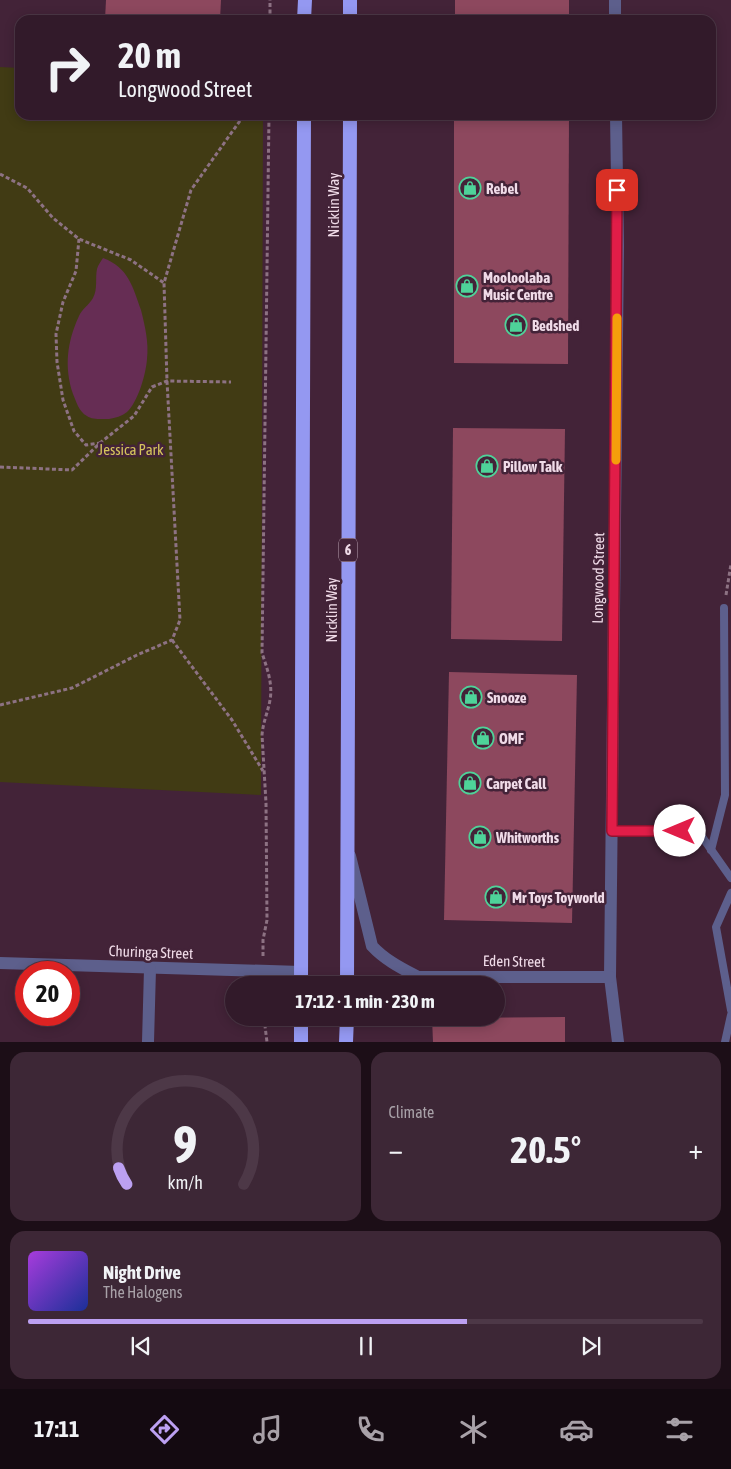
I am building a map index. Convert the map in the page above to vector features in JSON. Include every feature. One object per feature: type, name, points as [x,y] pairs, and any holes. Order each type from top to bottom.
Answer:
[{"type":"highway","points":[[304,0],[304,15]]},
{"type":"highway","points":[[350,0],[350,15]]},
{"type":"highway","name":"Nicklin Way","points":[[301,976],[304,120]]},
{"type":"highway","name":"Nicklin Way","points":[[347,976],[350,120]]},
{"type":"highway","points":[[301,1026],[301,1042]]},
{"type":"highway","points":[[346,1042],[347,1026]]},
{"type":"street","points":[[615,0],[615,15]]},
{"type":"street","name":"Longwood Street","points":[[616,120],[618,246],[610,977],[618,1042]]},
{"type":"street","name":"Eden Street","points":[[348,846],[372,946],[391,963],[416,976]]},
{"type":"street","name":"Churinga Street","points":[[0,963],[267,976]]},
{"type":"street","points":[[148,1042],[150,969]]},
{"type":"street","name":"Eden Street","points":[[505,977],[610,977]]},
{"type":"lane","points":[[711,850],[726,795],[724,608]]},
{"type":"lane","points":[[612,831],[698,831],[731,878]]},
{"type":"lane","points":[[731,893],[716,927],[731,1010]]},
{"type":"lane","points":[[725,1042],[731,1016]]},
{"type":"path","points":[[270,0],[270,15]]},
{"type":"path","points":[[0,705],[72,688],[137,655],[172,640],[180,620],[167,381],[164,283],[191,190],[240,120]]},
{"type":"path","points":[[263,947],[267,920],[263,723],[270,698],[269,672],[262,653],[268,120]]},
{"type":"path","points":[[0,174],[27,188],[53,218],[79,239],[131,260],[164,283]]},
{"type":"path","points":[[79,239],[76,271],[63,302],[56,334],[57,362],[63,400],[74,431],[86,445],[100,442]]},
{"type":"path","points":[[0,467],[72,470],[100,442],[134,416],[152,387],[167,381],[232,382]]},
{"type":"path","points":[[724,608],[730,564]]},
{"type":"path","points":[[172,640],[232,720],[264,773]]},
{"type":"path","points":[[265,1026],[267,1042]]},
{"type":"green space","name":"Jessica Park","points":[[0,67],[15,68],[15,120],[263,120],[261,795],[0,782]]},
{"type":"shaded area","points":[[103,258],[124,272],[132,286],[144,322],[147,353],[143,380],[135,402],[123,415],[109,419],[95,419],[84,414],[73,394],[68,374],[68,355],[69,345],[80,314],[95,295],[97,269]]},
{"type":"building","points":[[106,0],[221,0],[220,15],[105,15]]},
{"type":"building","points":[[455,0],[569,0],[569,15],[455,15]]},
{"type":"building","points":[[454,120],[569,120],[568,364],[454,363]]},
{"type":"building","points":[[453,428],[565,429],[562,641],[451,639]]},
{"type":"building","points":[[449,672],[577,675],[572,923],[444,920]]},
{"type":"building","points":[[505,1017],[565,1017],[565,1042],[433,1042],[432,1026],[505,1026]]},
{"type":"slow traffic","points":[[616,460],[617,318]]},
{"type":"place","name":"Rebel","points":[[470,188]]},
{"type":"place","name":"Mooloolaba Music Centre","points":[[467,286]]},
{"type":"place","name":"Bedshed","points":[[516,325]]},
{"type":"place","name":"Pillow Talk","points":[[487,466]]},
{"type":"place","name":"Snooze","points":[[471,697]]},
{"type":"place","name":"OMF","points":[[483,738]]},
{"type":"place","name":"Carpet Call","points":[[470,783]]},
{"type":"place","name":"Whitworths","points":[[480,837]]},
{"type":"place","name":"Mr Toys Toyworld","points":[[496,897]]},
{"type":"route","points":[[617,190],[612,831],[680,831]]}]
